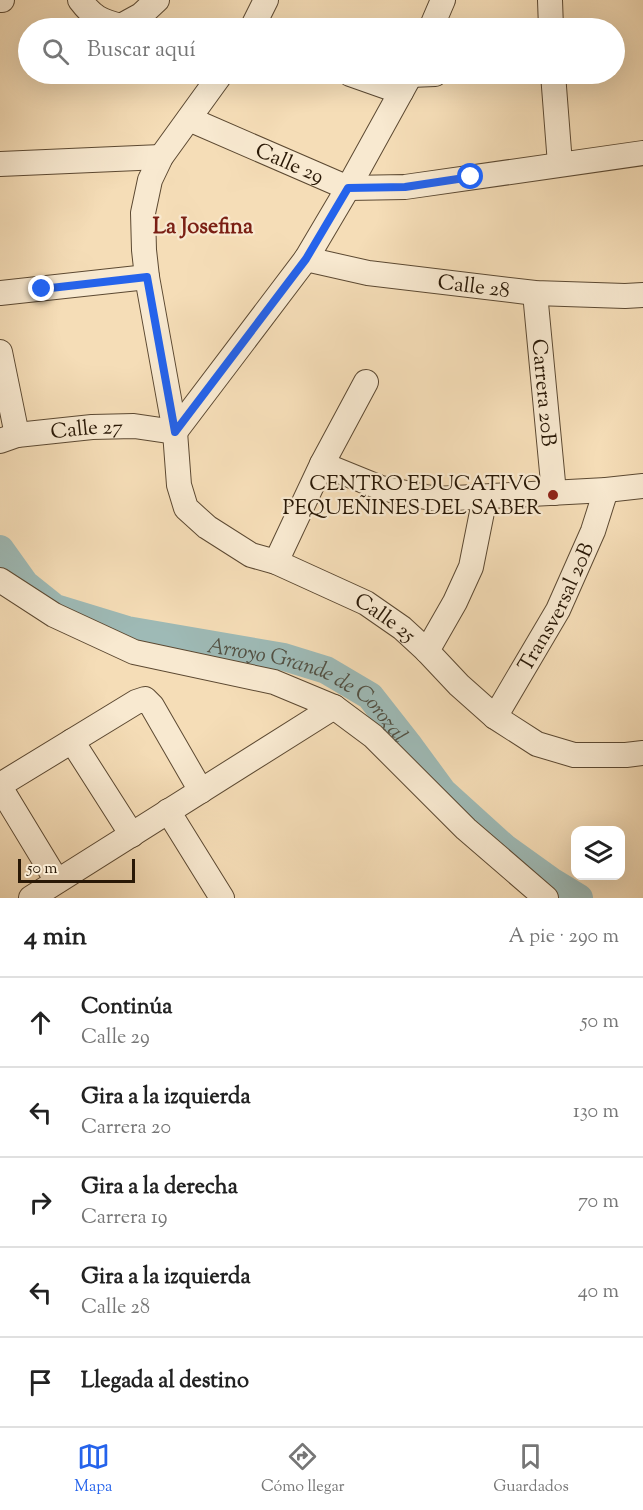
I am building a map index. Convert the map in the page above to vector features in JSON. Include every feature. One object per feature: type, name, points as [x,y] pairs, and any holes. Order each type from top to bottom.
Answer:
[{"type":"street","points":[[80,0],[98,18]]},
{"type":"street","points":[[136,18],[157,0]]},
{"type":"street","points":[[435,18],[443,0]]},
{"type":"street","points":[[550,0],[551,18]]},
{"type":"street","name":"Calle 25","points":[[214,84],[161,157],[150,180],[143,213],[147,277],[175,432],[179,485],[186,508],[207,528],[251,555],[276,562],[366,603],[402,628],[495,717],[537,744],[574,755],[643,753]]},
{"type":"street","points":[[175,432],[306,259],[405,84]]},
{"type":"street","points":[[554,84],[560,164]]},
{"type":"street","name":"Calle 29","points":[[189,119],[348,188],[405,187],[643,153]]},
{"type":"street","points":[[0,164],[161,157]]},
{"type":"street","name":"Calle 28","points":[[306,259],[368,273],[535,293],[643,296]]},
{"type":"street","points":[[0,293],[147,277]]},
{"type":"street","name":"Carrera 20B","points":[[535,293],[554,493]]},
{"type":"street","points":[[0,352],[8,438]]},
{"type":"street","points":[[276,562],[322,464],[366,382]]},
{"type":"street","name":"Calle 27","points":[[8,438],[92,427],[134,426],[175,432]]},
{"type":"street","points":[[322,464],[381,488],[436,499],[643,486]]},
{"type":"street","name":"Transversal 20B","points":[[495,717],[558,610],[593,531],[606,490]]},
{"type":"street","points":[[427,651],[455,603],[471,567],[486,497]]},
{"type":"street","points":[[0,580],[54,615],[134,652],[274,682],[334,707],[373,736],[466,829],[546,898]]},
{"type":"street","points":[[57,881],[0,786],[72,741],[136,702],[145,699],[152,706],[201,791]]},
{"type":"street","points":[[31,898],[334,707]]},
{"type":"street","points":[[72,741],[132,835]]},
{"type":"street","points":[[168,811],[210,894]]},
{"type":"waterway","name":"Arroyo Grande de Corozal","points":[[0,549],[25,584],[55,608],[127,630],[284,657],[326,670],[370,696],[443,792],[505,848],[579,898]]},
{"type":"place","name":"CENTRO EDUCATIVO PEQUEÑINES DEL SABER","points":[[553,495]]},
{"type":"district","name":"La Josefina","points":[[203,225]]},
{"type":"route","points":[[42,289],[147,277],[175,432],[306,259],[348,188],[405,187],[471,177]]}]
